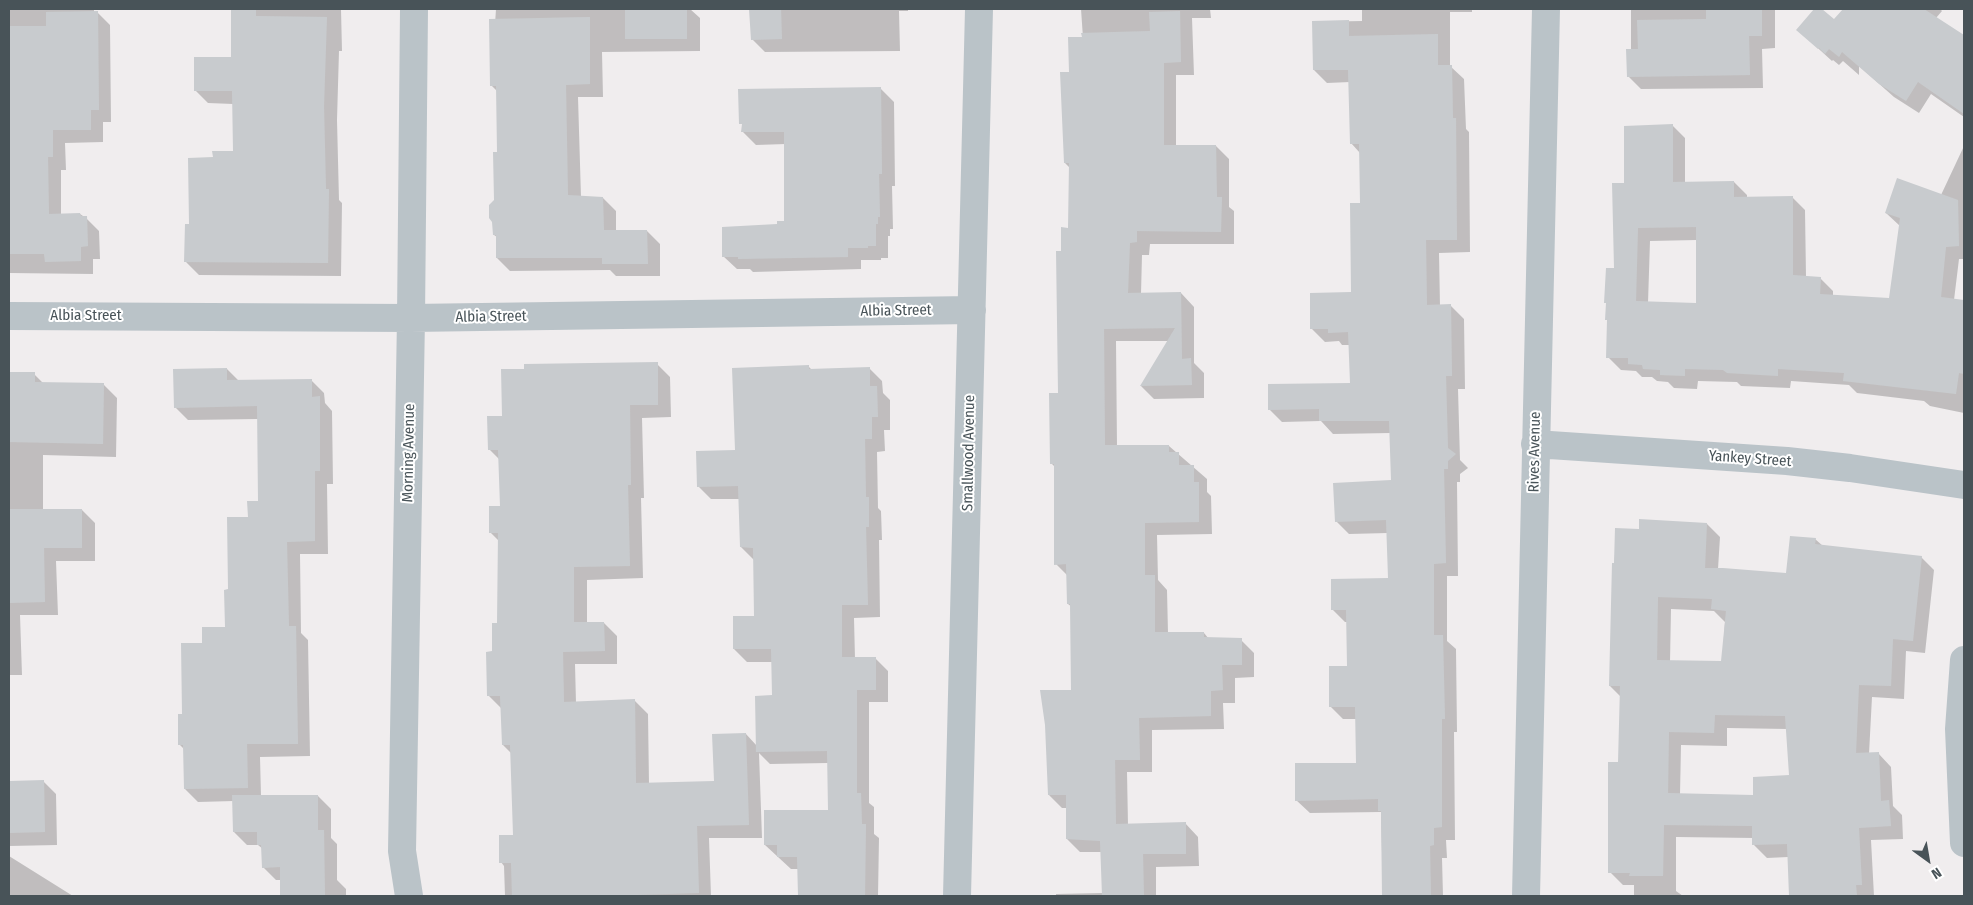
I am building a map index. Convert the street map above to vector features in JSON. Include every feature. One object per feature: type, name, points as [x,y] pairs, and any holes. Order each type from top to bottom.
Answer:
[{"type":"street","name":"Morning Avenue","points":[[409,896],[402,851],[414,9]]},
{"type":"street","name":"Smallwood Avenue","points":[[958,896],[978,9]]},
{"type":"street","name":"Rives Avenue","points":[[1526,896],[1546,9]]},
{"type":"street","name":"Albia Street","points":[[9,316],[411,318],[972,310]]},
{"type":"street","name":"Yankey Street","points":[[1535,444],[1787,460],[1964,485]]},
{"type":"street","points":[[1964,660],[1959,729],[1964,843]]},
{"type":"building","points":[[231,9],[256,9],[256,16],[327,17],[324,106],[326,189],[329,189],[328,263],[184,262],[185,224],[189,224],[188,158],[213,157],[212,151],[233,151],[232,91],[194,91],[194,57],[231,57]]},
{"type":"building","points":[[625,9],[687,9],[687,39],[625,39]]},
{"type":"building","points":[[749,9],[781,9],[782,39],[751,40]]},
{"type":"building","points":[[1706,9],[1762,9],[1762,36],[1749,36],[1750,75],[1627,77],[1626,49],[1638,49],[1637,20],[1706,19]]},
{"type":"building","points":[[1814,9],[1822,9],[1834,19],[1843,9],[1924,9],[1964,35],[1964,114],[1918,82],[1906,101],[1879,84],[1842,52],[1839,57],[1829,49],[1825,54],[1796,30]]},
{"type":"building","points":[[98,11],[99,110],[91,110],[91,130],[53,130],[53,157],[48,157],[49,214],[80,213],[81,216],[87,216],[88,246],[81,247],[81,261],[45,262],[44,254],[9,254],[9,26],[46,26],[46,12]]},
{"type":"building","points":[[1180,11],[1181,62],[1164,63],[1164,145],[1216,145],[1217,197],[1222,197],[1221,232],[1137,231],[1137,242],[1130,243],[1128,293],[1181,292],[1182,359],[1191,358],[1192,385],[1140,386],[1175,328],[1104,329],[1105,445],[1169,445],[1169,452],[1179,452],[1179,465],[1194,465],[1194,482],[1199,482],[1199,522],[1145,523],[1145,575],[1155,575],[1155,632],[1204,632],[1204,637],[1242,638],[1242,665],[1222,665],[1223,690],[1211,691],[1211,716],[1139,718],[1140,760],[1115,760],[1116,824],[1186,822],[1186,854],[1143,854],[1144,896],[1102,896],[1100,841],[1066,839],[1066,795],[1048,795],[1045,725],[1040,690],[1071,690],[1070,604],[1067,604],[1066,564],[1054,565],[1054,464],[1050,464],[1049,393],[1058,393],[1056,251],[1061,251],[1061,227],[1068,228],[1069,163],[1064,163],[1060,72],[1069,72],[1068,37],[1082,37],[1081,33],[1150,31],[1149,12]]},
{"type":"building","points":[[590,17],[590,84],[566,85],[568,195],[603,197],[604,230],[647,230],[648,264],[602,264],[602,258],[496,258],[496,235],[493,235],[492,222],[489,218],[489,205],[494,200],[493,152],[497,152],[496,86],[490,86],[489,19]]},
{"type":"building","points":[[1349,20],[1349,36],[1438,34],[1438,65],[1452,65],[1453,118],[1456,118],[1457,240],[1426,240],[1427,305],[1451,304],[1452,376],[1446,376],[1448,448],[1456,454],[1448,461],[1448,469],[1444,469],[1446,563],[1434,564],[1434,635],[1443,635],[1445,719],[1442,719],[1442,827],[1434,828],[1434,845],[1430,846],[1431,896],[1382,896],[1381,811],[1378,811],[1378,799],[1295,801],[1295,763],[1356,763],[1355,707],[1329,707],[1329,666],[1347,666],[1346,610],[1331,610],[1331,579],[1388,578],[1386,520],[1335,522],[1333,483],[1391,480],[1389,421],[1319,421],[1319,409],[1268,410],[1268,384],[1350,383],[1348,332],[1328,333],[1328,329],[1310,329],[1310,293],[1351,292],[1350,203],[1360,203],[1359,144],[1350,144],[1348,70],[1313,70],[1312,21]]},
{"type":"building","points":[[881,87],[882,174],[879,174],[880,217],[878,217],[878,224],[876,224],[876,246],[848,248],[848,257],[738,259],[738,257],[722,257],[722,227],[777,224],[777,221],[784,221],[784,132],[741,132],[742,124],[739,124],[738,89]]},
{"type":"building","points":[[1673,124],[1673,182],[1734,181],[1734,197],[1793,196],[1793,275],[1821,277],[1820,294],[1889,298],[1900,218],[1885,213],[1897,178],[1958,200],[1959,246],[1946,247],[1941,297],[1964,300],[1964,374],[1959,373],[1956,394],[1843,381],[1844,373],[1778,369],[1778,376],[1727,373],[1723,370],[1685,369],[1685,376],[1660,375],[1660,370],[1643,369],[1642,365],[1628,364],[1628,358],[1606,358],[1607,320],[1605,320],[1606,303],[1604,303],[1606,268],[1614,268],[1612,183],[1624,183],[1624,126]],"holes":[[[1696,227],[1696,303],[1636,301],[1638,228]]]},
{"type":"building","points":[[658,362],[658,405],[630,405],[631,485],[628,485],[630,566],[574,567],[574,622],[604,622],[605,651],[563,652],[564,702],[635,699],[636,783],[714,781],[712,734],[746,733],[749,825],[697,826],[699,893],[512,896],[511,863],[499,863],[499,835],[513,835],[510,745],[502,745],[500,696],[487,696],[486,652],[492,651],[492,623],[497,623],[498,533],[489,533],[489,506],[500,506],[498,450],[488,450],[487,416],[502,416],[501,369],[524,369],[524,364]]},
{"type":"building","points":[[809,365],[809,369],[870,367],[870,386],[877,386],[878,417],[872,417],[872,439],[865,439],[866,497],[869,497],[869,527],[866,527],[868,605],[842,605],[842,657],[876,657],[876,690],[857,690],[857,793],[861,793],[862,824],[866,824],[865,896],[798,896],[797,857],[777,857],[777,845],[764,845],[764,810],[828,810],[827,751],[756,752],[755,696],[772,695],[771,649],[733,649],[733,616],[754,616],[753,548],[740,547],[738,486],[697,487],[696,451],[735,450],[732,368]]},
{"type":"building","points":[[227,368],[227,380],[312,379],[312,397],[320,396],[320,471],[315,471],[315,541],[287,542],[289,626],[296,626],[298,744],[247,744],[248,788],[184,789],[183,745],[178,745],[178,714],[182,714],[181,643],[202,643],[202,627],[225,627],[224,590],[228,589],[227,517],[248,517],[247,501],[258,501],[257,406],[174,408],[173,369]]},
{"type":"building","points":[[9,372],[35,372],[35,382],[104,383],[103,444],[9,442]]},
{"type":"building","points":[[9,509],[82,509],[82,548],[44,548],[45,602],[9,603]]},
{"type":"building","points":[[1639,519],[1707,523],[1705,568],[1786,573],[1790,536],[1816,538],[1815,544],[1922,556],[1913,641],[1893,639],[1891,686],[1859,685],[1856,753],[1879,752],[1881,801],[1889,800],[1891,826],[1859,828],[1862,885],[1856,885],[1857,896],[1789,896],[1787,844],[1752,845],[1752,826],[1664,825],[1663,876],[1629,876],[1630,873],[1608,873],[1608,762],[1618,762],[1620,686],[1609,686],[1612,563],[1614,563],[1615,528],[1639,529]],"holes":[[[1658,597],[1712,599],[1711,609],[1726,611],[1721,661],[1657,660]],[[1715,715],[1785,716],[1789,775],[1753,777],[1753,795],[1668,793],[1669,732],[1714,733]]]},
{"type":"building","points":[[44,780],[45,832],[9,833],[9,781]]},
{"type":"building","points":[[232,795],[318,795],[318,830],[324,830],[325,896],[280,896],[280,867],[262,868],[261,845],[257,845],[257,832],[233,832]]}]
